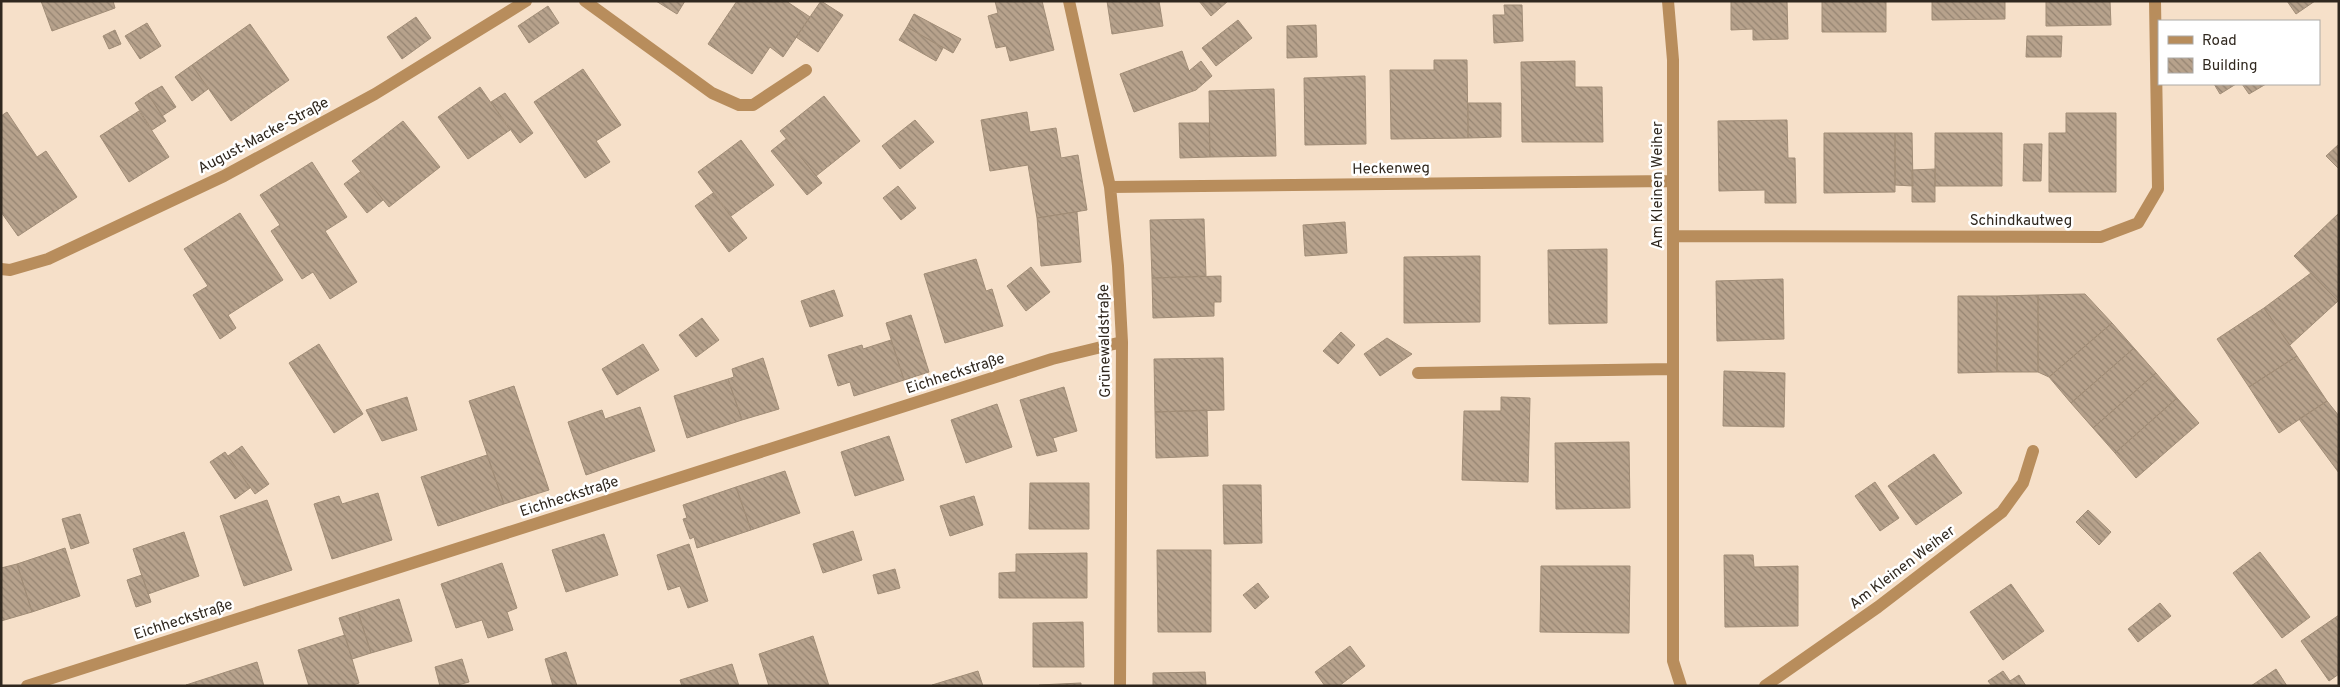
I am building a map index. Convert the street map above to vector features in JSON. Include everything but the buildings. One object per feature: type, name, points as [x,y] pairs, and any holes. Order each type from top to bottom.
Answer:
[{"type":"street","name":"August-Macke-Straße","points":[[1,270],[10,270],[48,259],[224,176],[375,94],[526,1]]},
{"type":"street","points":[[585,1],[712,93],[739,105],[753,105],[806,70]]},
{"type":"street","name":"Grünewaldstraße","points":[[1069,1],[1110,186],[1118,266],[1122,342],[1120,686]]},
{"type":"street","name":"Am Kleinen Weiher","points":[[1668,1],[1673,60],[1673,660],[1681,686]]},
{"type":"street","name":"Schindkautweg","points":[[1674,236],[2101,237],[2138,223],[2158,189],[2155,1]]},
{"type":"street","name":"Heckenweg","points":[[1110,186],[1672,182]]},
{"type":"street","name":"Eichheckstraße","points":[[27,686],[1052,359],[1122,342]]},
{"type":"street","points":[[1418,373],[1673,369]]},
{"type":"street","name":"Am Kleinen Weiher","points":[[1765,686],[1878,607],[2002,512],[2023,483],[2033,451]]}]
